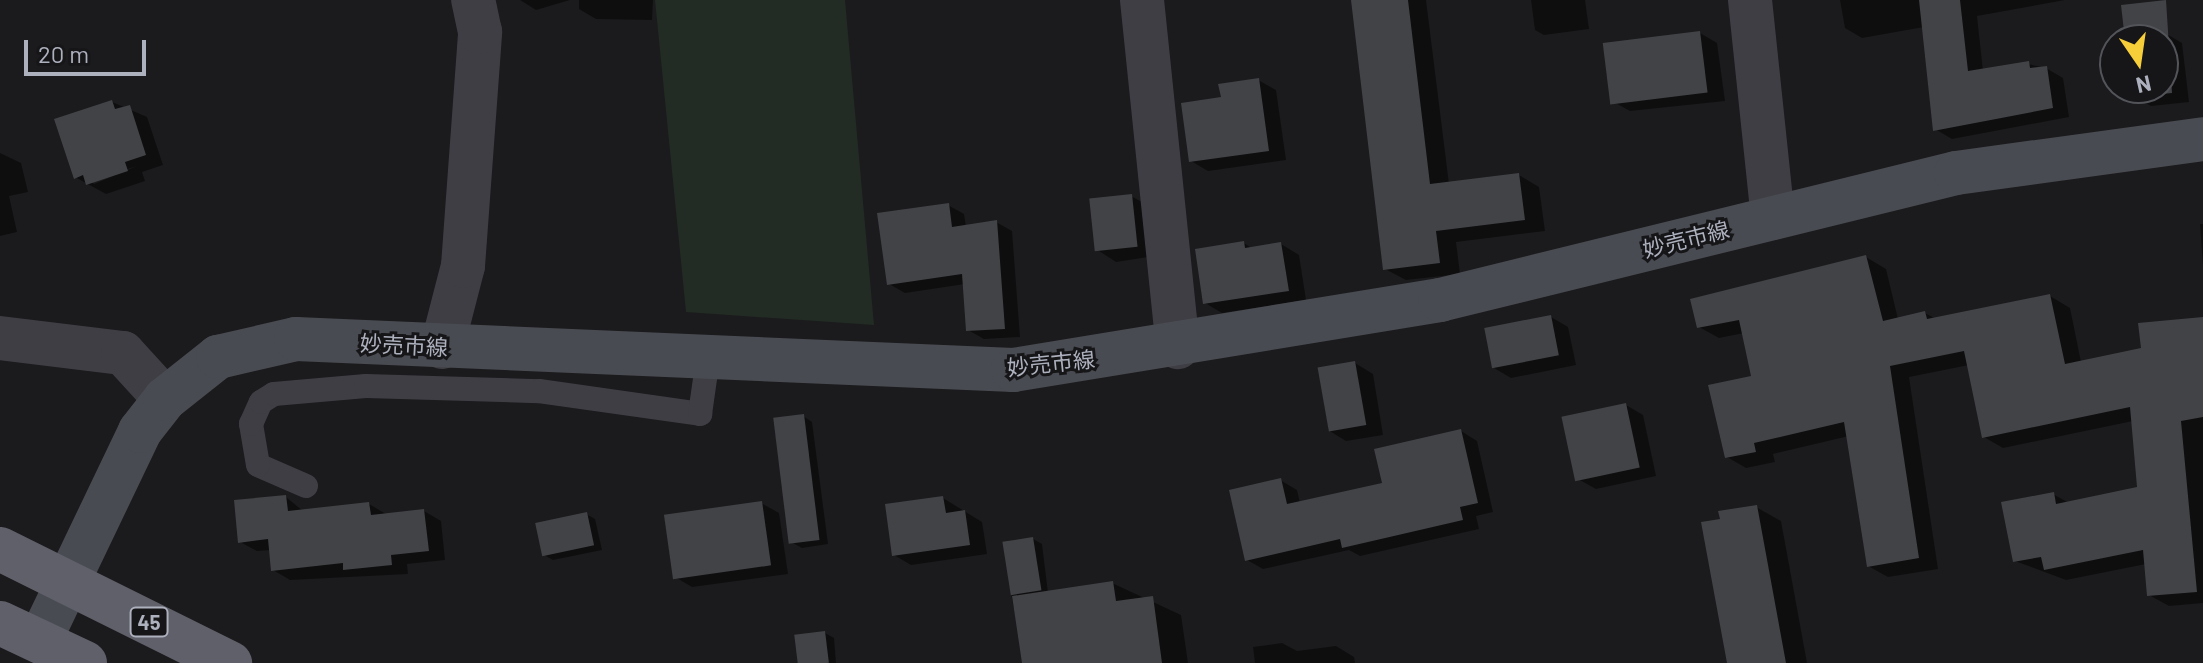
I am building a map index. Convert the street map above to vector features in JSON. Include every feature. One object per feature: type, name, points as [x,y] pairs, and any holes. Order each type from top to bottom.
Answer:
[{"type":"highway","name":"45","points":[[0,549],[68,580],[230,663]]},
{"type":"highway","points":[[0,623],[85,663]]},
{"type":"main road","name":"妙売市線","points":[[40,640],[140,431],[165,399],[218,357],[296,339],[1013,370],[1178,347],[1440,300],[1956,173],[2203,139]]},
{"type":"street","points":[[442,347],[463,266],[480,32],[473,0]]},
{"type":"street","points":[[1142,0],[1178,347]]},
{"type":"street","points":[[1750,0],[1773,218]]},
{"type":"street","points":[[0,338],[123,353],[165,399]]},
{"type":"lane","points":[[306,486],[258,465],[251,424],[261,402],[274,394],[366,386],[539,391],[700,414],[708,358]]},
{"type":"shaded area","points":[[655,0],[845,0],[874,325],[686,312]]},
{"type":"building","points":[[1351,0],[1408,0],[1430,184],[1519,173],[1525,220],[1436,231],[1440,263],[1383,270]]},
{"type":"building","points":[[1919,0],[1960,0],[1968,71],[2029,61],[2030,68],[2047,66],[2053,108],[1933,131]]},
{"type":"building","points":[[2166,0],[2168,24],[2123,24],[2121,5]]},
{"type":"building","points":[[1700,31],[1708,93],[1610,104],[1603,43]]},
{"type":"building","points":[[1259,78],[1269,151],[1189,162],[1181,103],[1221,97],[1218,84]]},
{"type":"building","points":[[112,100],[115,109],[130,105],[146,155],[125,162],[128,171],[86,185],[83,175],[74,179],[54,119]]},
{"type":"building","points":[[1132,194],[1138,247],[1095,251],[1089,198]]},
{"type":"building","points":[[949,203],[952,227],[997,220],[1005,329],[966,331],[962,274],[887,285],[877,213]]},
{"type":"building","points":[[1244,241],[1245,248],[1281,242],[1289,291],[1203,304],[1195,249]]},
{"type":"building","points":[[1866,255],[1883,321],[1925,311],[1927,319],[2050,294],[2065,364],[2141,348],[2138,323],[2203,317],[2203,417],[2181,421],[2197,592],[2147,596],[2143,550],[2044,570],[2041,557],[2013,562],[2001,502],[2054,492],[2056,504],[2137,487],[2130,407],[1982,438],[1964,351],[1890,366],[1919,558],[1867,567],[1844,422],[1754,443],[1756,452],[1725,458],[1708,385],[1751,376],[1739,320],[1697,328],[1690,299]]},
{"type":"building","points":[[1551,315],[1559,355],[1492,368],[1484,328]]},
{"type":"building","points":[[1355,361],[1366,425],[1329,432],[1318,368]]},
{"type":"building","points":[[1626,403],[1640,468],[1575,481],[1561,417]]},
{"type":"building","points":[[804,414],[819,540],[789,544],[773,418]]},
{"type":"building","points":[[1461,429],[1478,503],[1460,507],[1463,520],[1342,548],[1340,539],[1245,561],[1229,490],[1281,478],[1287,504],[1382,483],[1374,449]]},
{"type":"building","points":[[286,495],[288,511],[369,502],[371,515],[424,509],[429,551],[391,555],[392,565],[343,570],[343,563],[271,571],[268,539],[238,543],[234,500]]},
{"type":"building","points":[[943,496],[946,513],[965,510],[970,545],[892,556],[885,504]]},
{"type":"building","points":[[762,501],[771,565],[673,579],[664,515]]},
{"type":"building","points":[[1757,505],[1786,663],[1727,663],[1701,522],[1720,519],[1718,511]]},
{"type":"building","points":[[587,512],[594,545],[542,556],[535,523]]},
{"type":"building","points":[[1033,537],[1041,590],[1011,595],[1002,542]]},
{"type":"building","points":[[1113,581],[1116,601],[1153,596],[1162,663],[1022,663],[1012,596]]},
{"type":"building","points":[[825,631],[829,663],[798,663],[794,635]]}]
